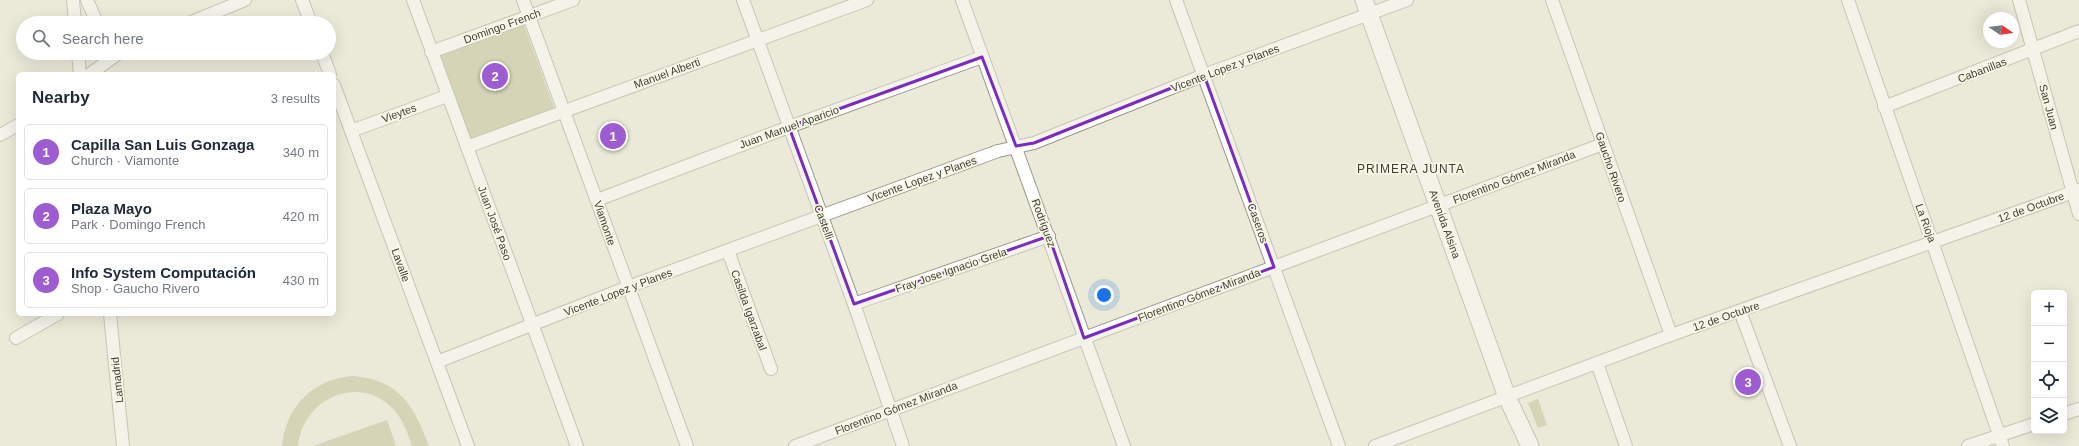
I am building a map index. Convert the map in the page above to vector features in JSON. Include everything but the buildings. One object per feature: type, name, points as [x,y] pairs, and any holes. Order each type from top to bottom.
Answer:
[{"type":"main road","name":"Avenida Alsina","points":[[1366,7],[1507,397],[1530,446]]},
{"type":"street","points":[[73,0],[74,16]]},
{"type":"street","points":[[88,0],[94,16]]},
{"type":"street","points":[[206,16],[245,0]]},
{"type":"street","points":[[302,0],[308,16]]},
{"type":"street","name":"Juan José Paso","points":[[413,0],[447,96],[577,446]]},
{"type":"street","name":"Viamonte","points":[[523,0],[687,446]]},
{"type":"street","name":"Domingo French","points":[[431,52],[573,0]]},
{"type":"street","name":"Castelli","points":[[743,0],[854,304],[902,446]]},
{"type":"street","name":"Manuel Alberti","points":[[467,147],[758,40],[853,2],[867,0]]},
{"type":"street","name":"Rodríguez","points":[[962,0],[1049,236],[1084,338],[1124,446]]},
{"type":"street","name":"Caseros","points":[[1176,0],[1339,446]]},
{"type":"street","name":"Vicente Lopez y Planes","points":[[437,362],[628,287],[998,151],[1034,143],[1204,75],[1366,7],[1407,0]]},
{"type":"street","name":"Gaucho Rivero","points":[[1552,0],[1670,335]]},
{"type":"street","name":"La Rioja","points":[[1848,0],[2001,441]]},
{"type":"street","name":"San Juan","points":[[2019,0],[2076,192],[2079,214]]},
{"type":"street","name":"Cabanillas","points":[[1884,107],[2079,31]]},
{"type":"street","name":"Juan Manuel Aparicio","points":[[597,200],[789,127],[982,57]]},
{"type":"street","points":[[79,60],[80,72]]},
{"type":"street","points":[[92,72],[106,60]]},
{"type":"street","points":[[325,60],[329,72]]},
{"type":"street","name":"Lavalle","points":[[336,90],[468,446]]},
{"type":"street","name":"Vieytes","points":[[351,131],[447,96]]},
{"type":"street","points":[[0,135],[16,126]]},
{"type":"street","name":"Florentino Gómez Miranda","points":[[796,446],[1603,144]]},
{"type":"street","name":"12 de Octubre","points":[[1375,446],[1597,364],[1670,335],[2076,192]]},
{"type":"street","name":"Fray Jose Ignacio Grela","points":[[854,304],[1049,236]]},
{"type":"street","name":"Casilda Igarzabal","points":[[728,251],[771,369]]},
{"type":"street","points":[[1740,311],[1790,446]]},
{"type":"street","points":[[16,338],[54,316]]},
{"type":"street","name":"Lamadrid","points":[[110,316],[124,446]]},
{"type":"street","points":[[1597,364],[1626,446]]},
{"type":"street","points":[[2067,413],[2079,409]]},
{"type":"street","points":[[1968,446],[2001,441],[2031,426]]},
{"type":"highlighted area","points":[[982,57],[1016,146],[1034,143],[1204,75],[1274,267],[1084,338],[1049,236],[854,304],[789,127]]},
{"type":"shaded area","points":[[524,25],[555,110],[471,141],[439,56]]},
{"type":"shaded area","points":[[353,376],[383,383],[394,389],[411,407],[429,446],[412,446],[404,424],[394,410],[376,397],[361,392],[347,393],[332,397],[320,405],[309,416],[302,430],[298,446],[282,446],[289,419],[304,397],[314,389],[326,383],[339,378]]},
{"type":"shaded area","points":[[1538,399],[1547,425],[1538,428],[1528,403]]},
{"type":"shaded area","points":[[387,420],[396,446],[313,446]]},
{"type":"place","name":"Plaza Mayo","points":[[495,76]]},
{"type":"place","name":"Capilla San Luis Gonzaga","points":[[613,136]]},
{"type":"place","name":"Info System Computación","points":[[1748,382]]},
{"type":"district","name":"PRIMERA JUNTA","points":[[1411,169]]}]
